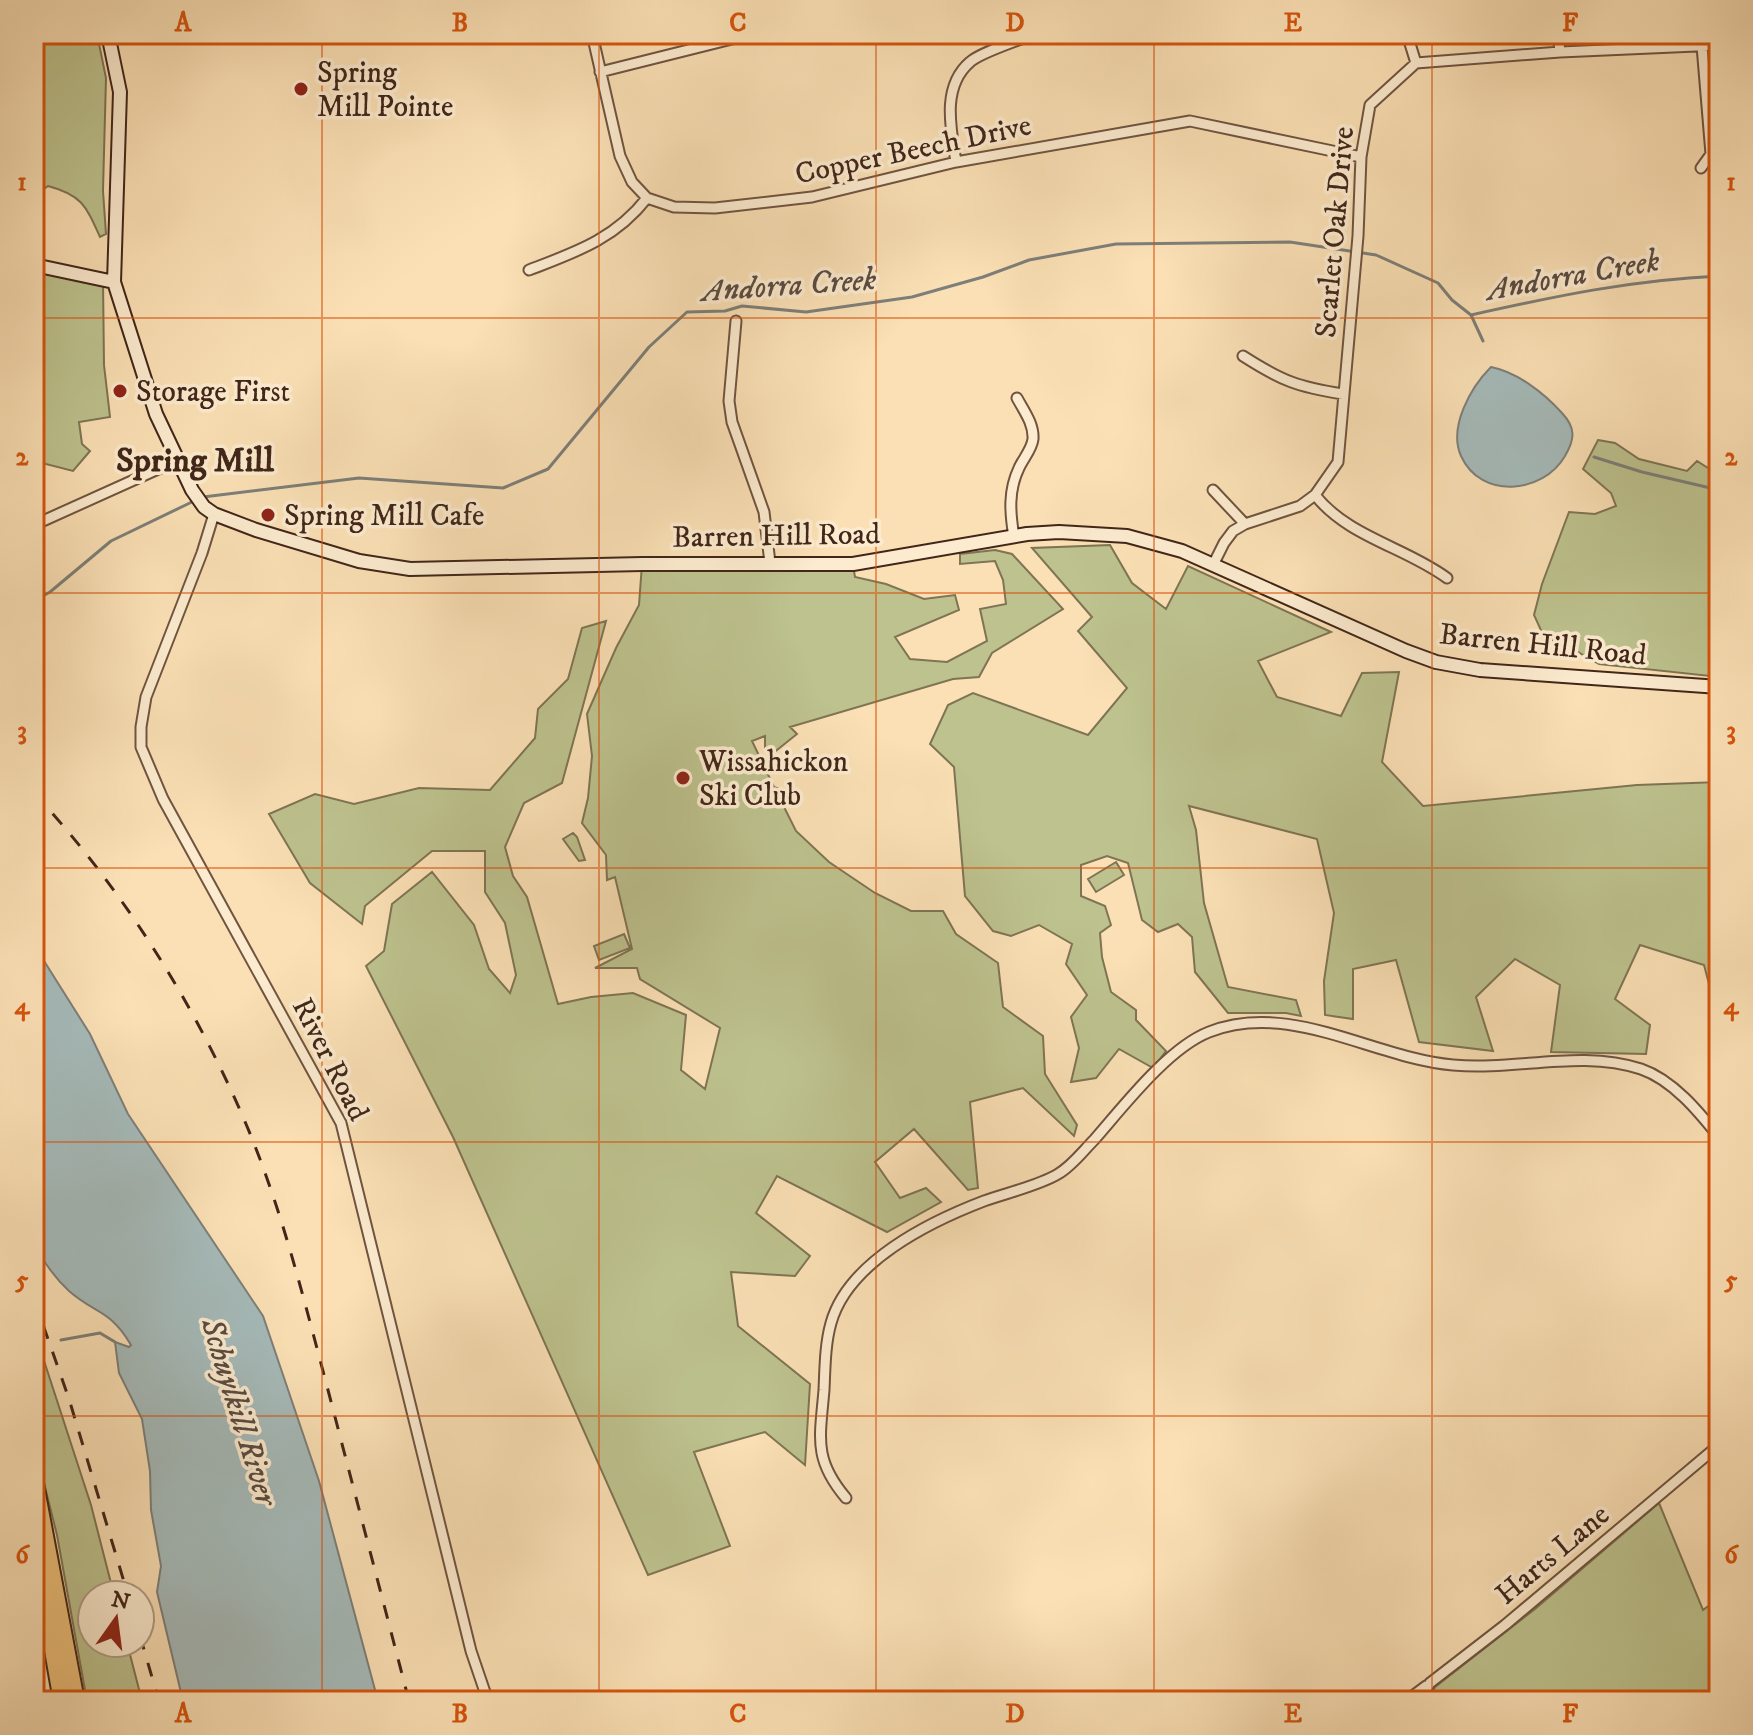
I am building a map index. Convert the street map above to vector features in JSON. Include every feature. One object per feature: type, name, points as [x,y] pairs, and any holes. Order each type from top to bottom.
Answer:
[{"type":"highway","points":[[34,1478],[76,1701]]},
{"type":"highway","points":[[34,1543],[62,1701]]},
{"type":"street","name":"Barren Hill Road","points":[[108,34],[120,92],[114,282],[156,414],[176,461],[204,507],[241,526],[391,568],[863,563],[1014,537],[1072,532],[1127,536],[1166,545],[1436,662],[1480,670],[1719,687]]},
{"type":"street","points":[[529,270],[580,251],[608,235],[630,220],[647,198],[632,182],[620,156],[592,34]]},
{"type":"street","points":[[956,162],[950,122],[952,86],[971,61],[1033,34]]},
{"type":"street","points":[[1407,34],[1416,63],[1560,52],[1719,45]]},
{"type":"street","points":[[1558,34],[1560,52]]},
{"type":"street","points":[[600,72],[748,35]]},
{"type":"street","points":[[1701,168],[1711,154],[1702,46]]},
{"type":"street","name":"Scarlet Oak Drive","points":[[1245,524],[1292,510],[1315,495],[1338,462],[1358,236],[1361,157],[1370,105],[1416,63]]},
{"type":"street","name":"Copper Beech Drive","points":[[647,198],[674,207],[715,208],[812,197],[956,162],[1190,121],[1361,157]]},
{"type":"street","points":[[34,265],[114,282]]},
{"type":"street","points":[[736,321],[729,401],[732,422],[764,512],[770,563]]},
{"type":"street","points":[[1243,356],[1271,375],[1300,387],[1343,394]]},
{"type":"street","points":[[1014,537],[1009,508],[1012,491],[1018,470],[1033,440],[1030,420],[1017,398]]},
{"type":"street","points":[[34,525],[176,461]]},
{"type":"street","points":[[1213,490],[1245,524],[1228,537],[1213,565]]},
{"type":"street","points":[[1315,495],[1325,509],[1342,522],[1431,565],[1447,578]]},
{"type":"street","name":"River Road","points":[[214,514],[146,697],[141,747],[163,799],[341,1123],[471,1651],[488,1701]]},
{"type":"street","points":[[846,1498],[829,1478],[821,1456],[823,1396],[831,1323],[841,1299],[882,1253],[973,1205],[1058,1174],[1081,1154],[1168,1059],[1207,1032],[1246,1022],[1277,1023],[1332,1034],[1427,1062],[1457,1066],[1585,1060],[1618,1063],[1645,1070],[1674,1089],[1700,1113],[1719,1137]]},
{"type":"street","name":"Harts Lane","points":[[1419,1701],[1430,1683],[1505,1625],[1719,1445]]},
{"type":"street","points":[[1406,1701],[1430,1683]]},
{"type":"green space","points":[[34,34],[97,34],[106,78],[103,191],[106,234],[100,237],[82,203],[68,193],[48,186],[34,196]]},
{"type":"green space","points":[[34,264],[103,280],[104,365],[110,417],[79,422],[82,444],[90,451],[73,471],[34,461]]},
{"type":"green space","points":[[1598,440],[1615,443],[1639,459],[1687,471],[1697,461],[1719,475],[1719,677],[1599,664],[1544,637],[1534,615],[1569,512],[1595,514],[1616,506],[1611,493],[1583,469]]},
{"type":"green space","points":[[1110,545],[1132,583],[1166,609],[1188,566],[1331,632],[1258,661],[1277,697],[1341,716],[1362,673],[1399,672],[1382,762],[1423,806],[1637,785],[1719,782],[1719,1022],[1704,965],[1640,945],[1615,999],[1650,1025],[1646,1054],[1551,1052],[1560,985],[1515,959],[1476,997],[1493,1051],[1419,1042],[1396,960],[1353,969],[1353,1019],[1325,1015],[1324,981],[1334,913],[1317,839],[1189,806],[1196,830],[1204,903],[1228,987],[1296,1000],[1301,1016],[1228,1013],[1195,972],[1192,937],[1178,924],[1158,932],[1142,920],[1128,863],[1107,856],[1081,865],[1081,896],[1105,906],[1111,925],[1100,933],[1102,957],[1111,992],[1136,1010],[1136,1020],[1166,1051],[1153,1068],[1119,1049],[1096,1078],[1071,1082],[1079,1048],[1071,1017],[1087,995],[1066,964],[1072,944],[1039,925],[1011,936],[993,931],[965,896],[954,767],[930,744],[948,705],[973,693],[1088,735],[1127,688],[1078,631],[1092,617],[1032,548]]},
{"type":"green space","points":[[995,550],[1012,554],[1063,609],[992,653],[979,677],[953,679],[790,727],[797,734],[772,754],[765,749],[765,736],[752,741],[774,787],[789,793],[783,805],[796,831],[829,862],[875,893],[911,911],[943,911],[956,934],[998,963],[1003,1007],[1043,1036],[1045,1074],[1077,1125],[1074,1136],[1023,1088],[970,1102],[978,1188],[968,1190],[914,1129],[875,1162],[900,1198],[926,1188],[941,1202],[887,1232],[777,1176],[756,1213],[810,1256],[795,1276],[731,1272],[738,1326],[810,1384],[805,1465],[765,1432],[694,1452],[730,1546],[648,1575],[453,1137],[366,966],[384,951],[392,904],[432,872],[474,925],[489,969],[510,993],[516,975],[505,923],[485,892],[485,851],[432,851],[365,906],[362,924],[310,883],[269,814],[315,794],[354,804],[419,788],[490,790],[535,738],[538,709],[568,679],[582,628],[606,621],[562,783],[524,803],[505,847],[513,876],[527,897],[558,1004],[633,993],[686,1015],[681,1070],[705,1089],[720,1028],[640,979],[637,968],[595,968],[632,949],[615,877],[607,880],[606,855],[582,823],[592,756],[587,714],[639,605],[642,564],[824,568],[854,571],[855,577],[886,584],[924,599],[955,595],[959,610],[895,637],[910,659],[947,662],[987,641],[980,609],[1006,604],[1003,580],[995,561],[960,564],[960,554]]},
{"type":"green space","points":[[573,833],[585,860],[579,861],[563,839]]},
{"type":"green space","points":[[1116,862],[1124,875],[1096,892],[1088,879]]},
{"type":"green space","points":[[624,934],[630,948],[599,960],[594,946]]},
{"type":"green space","points":[[34,1330],[91,1505],[110,1579],[76,1579],[76,1640],[57,1535],[34,1443]]},
{"type":"green space","points":[[1659,1503],[1703,1610],[1719,1598],[1719,1701],[1428,1701],[1435,1687],[1535,1609]]},
{"type":"green space","points":[[79,1659],[131,1659],[142,1701],[87,1701]]},
{"type":"water","points":[[1491,367],[1511,373],[1538,391],[1562,413],[1572,429],[1571,444],[1555,469],[1528,484],[1512,487],[1483,480],[1470,470],[1461,456],[1457,433],[1464,408],[1476,385]]},
{"type":"water","name":"Schuylkill River","points":[[34,945],[90,1034],[128,1114],[263,1316],[319,1481],[378,1701],[183,1701],[157,1592],[161,1566],[151,1510],[150,1471],[142,1419],[119,1373],[115,1342],[131,1345],[109,1318],[64,1286],[34,1244]]},
{"type":"waterway","name":"Andorra Creek","points":[[203,497],[359,478],[503,488],[548,469],[649,347],[687,312],[725,311],[742,306],[806,312],[912,297],[1029,260],[1116,244],[1290,242],[1376,255],[1438,283],[1452,300],[1471,315],[1594,290],[1719,276]]},
{"type":"waterway","points":[[1471,315],[1483,341]]},
{"type":"waterway","points":[[1594,457],[1719,490]]},
{"type":"waterway","name":"Andorra Creek","points":[[34,601],[50,592],[111,541],[196,500]]},
{"type":"waterway","points":[[61,1340],[100,1333],[115,1342]]},
{"type":"waterway","points":[[34,1348],[40,1347]]},
{"type":"railway","points":[[34,793],[97,868],[154,949],[204,1035],[246,1124],[271,1189],[301,1289],[409,1701]]},
{"type":"railway","points":[[34,1299],[69,1399],[123,1579]]},
{"type":"railway","points":[[147,1659],[159,1701]]},
{"type":"place","name":"Spring Mill Pointe","points":[[301,89]]},
{"type":"place","name":"Storage First","points":[[120,391]]},
{"type":"place","name":"Spring Mill Cafe","points":[[268,515]]},
{"type":"place","name":"Wissahickon Ski Club","points":[[683,778]]},
{"type":"district","name":"Spring Mill","points":[[195,459]]}]
